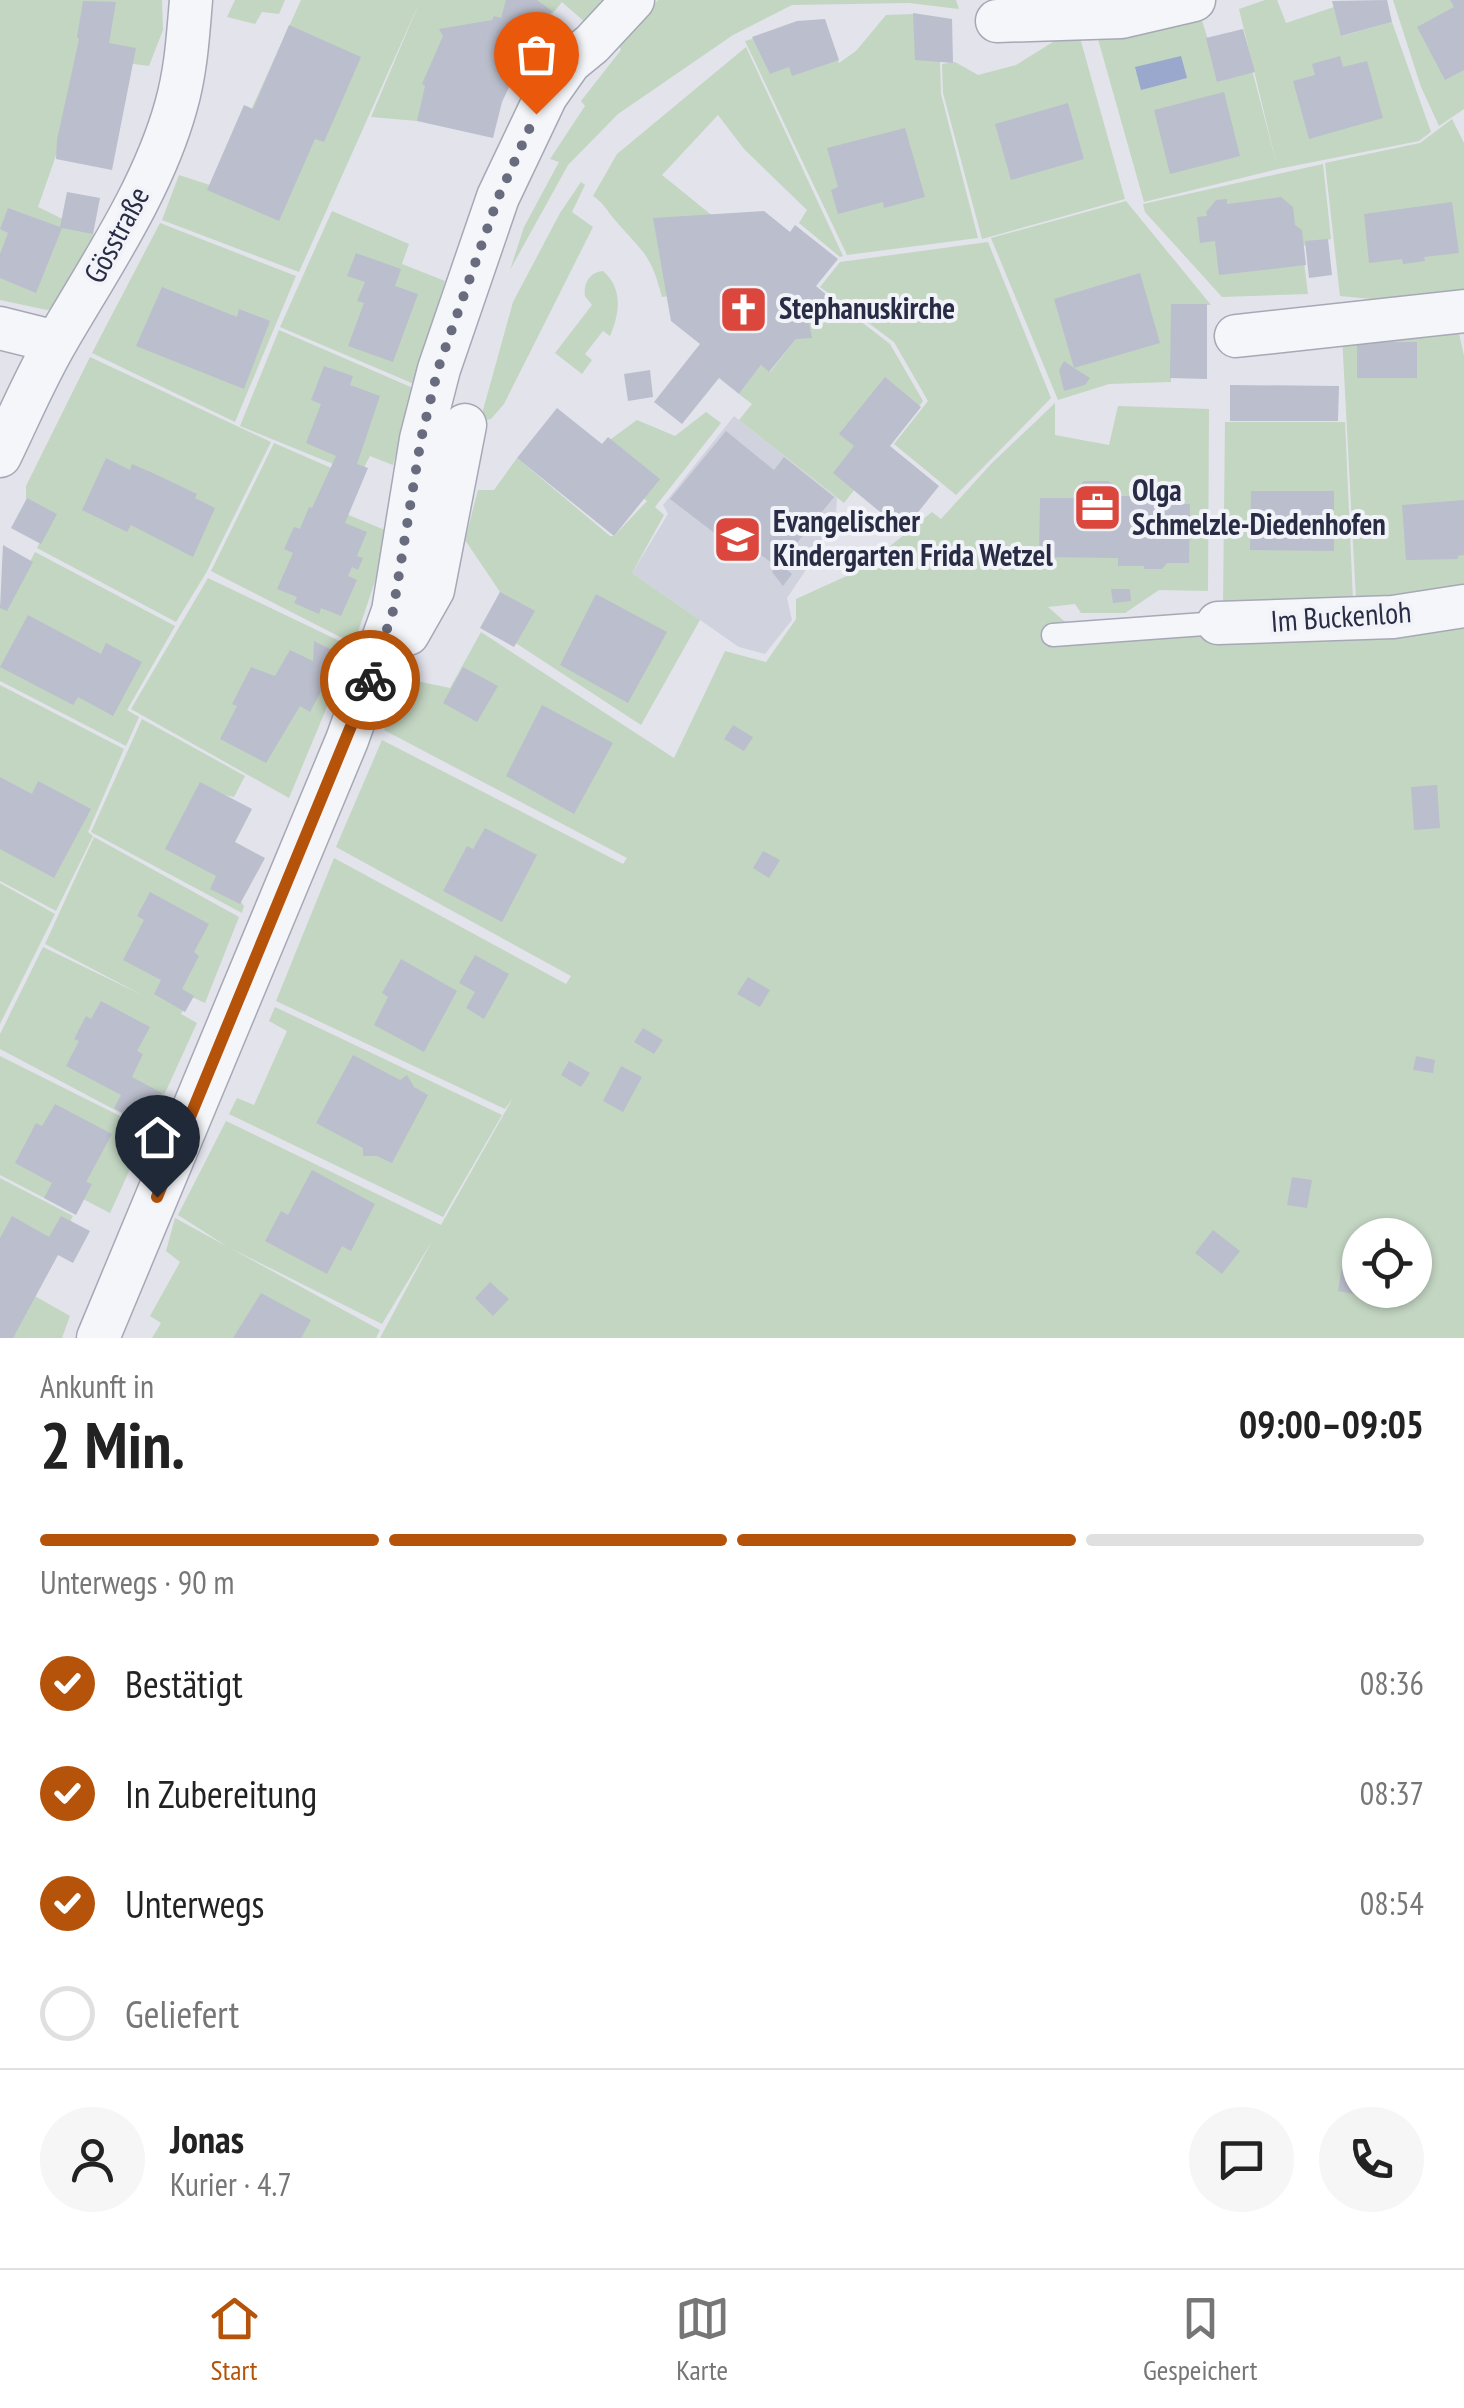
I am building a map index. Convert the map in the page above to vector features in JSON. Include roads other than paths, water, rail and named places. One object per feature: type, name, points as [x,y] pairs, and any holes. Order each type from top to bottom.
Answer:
[{"type":"street","name":"Gösstraße","points":[[0,456],[56,342],[95,279],[146,182],[174,111],[189,41],[191,0]]},
{"type":"street","points":[[98,1338],[348,740],[384,640],[393,611],[421,439],[438,369],[498,198],[546,96],[570,62],[633,0]]},
{"type":"street","points":[[997,21],[1121,17],[1194,0]]},
{"type":"street","points":[[1236,336],[1464,311]]},
{"type":"street","points":[[0,328],[56,342]]},
{"type":"street","points":[[384,640],[408,634],[433,590],[464,425]]},
{"type":"street","name":"Im Buckenloh","points":[[1218,624],[1393,616],[1464,606]]},
{"type":"lane","points":[[1053,635],[1218,624]]},
{"type":"water","points":[[1181,56],[1187,78],[1141,90],[1135,67]]},
{"type":"place","name":"Stephanuskirche","points":[[744,309]]},
{"type":"place","name":"Olga Schmelzle-Diedenhofen","points":[[1097,508]]},
{"type":"place","name":"Evangelischer Kindergarten Frida Wetzel","points":[[738,539]]}]
